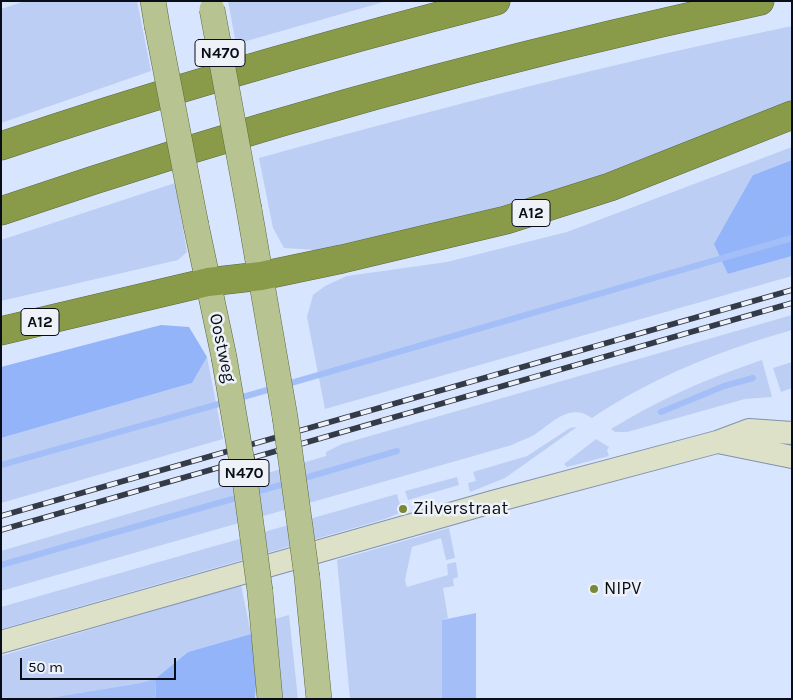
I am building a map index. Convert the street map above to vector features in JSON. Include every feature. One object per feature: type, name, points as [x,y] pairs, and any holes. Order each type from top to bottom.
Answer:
[{"type":"highway","points":[[1,146],[108,110],[253,66],[496,1]]},
{"type":"highway","points":[[1,211],[133,166],[332,106],[491,64],[760,1]]},
{"type":"highway","name":"A12","points":[[1,331],[208,282],[260,276],[426,240],[536,212],[620,183],[792,115]]},
{"type":"main road","name":"N470","points":[[211,5],[250,209],[292,460],[307,577],[319,699]]},
{"type":"main road","name":"Oostweg","points":[[155,13],[196,226],[224,357],[244,471],[260,591],[270,699]]},
{"type":"street","points":[[1,642],[492,502],[717,442],[749,430],[792,432]]},
{"type":"street","points":[[717,442],[792,457]]},
{"type":"shaded area","points":[[25,1],[137,1],[151,71],[1,123],[1,9]]},
{"type":"shaded area","points":[[228,1],[387,1],[236,44]]},
{"type":"shaded area","points":[[792,26],[792,101],[586,181],[478,213],[316,250],[284,248],[273,228],[259,158],[524,88],[658,55]]},
{"type":"shaded area","points":[[792,147],[792,160],[753,175],[728,274],[792,256],[792,276],[325,409],[307,317],[313,295],[325,286],[347,276],[447,262],[567,232]]},
{"type":"shaded area","points":[[792,160],[792,256],[728,274],[714,244],[753,175]]},
{"type":"shaded area","points":[[175,183],[187,252],[178,260],[1,301],[1,240]]},
{"type":"shaded area","points":[[792,315],[792,330],[688,366],[640,389],[592,418],[576,412],[569,413],[554,420],[534,435],[512,445],[1,591],[1,551],[326,456],[326,452],[342,444]]},
{"type":"shaded area","points":[[161,325],[189,327],[207,357],[192,383],[1,438],[1,367]]},
{"type":"shaded area","points":[[207,357],[223,439],[1,503],[1,438],[192,383]]},
{"type":"shaded area","points":[[762,360],[772,397],[745,399],[627,432],[615,432],[611,429],[685,390]]},
{"type":"shaded area","points":[[792,362],[792,388],[781,392],[773,368]]},
{"type":"shaded area","points":[[577,427],[505,478],[470,492],[468,483],[476,481],[473,472],[527,456],[570,428]]},
{"type":"shaded area","points":[[596,439],[609,447],[607,450],[609,456],[567,467],[564,464]]},
{"type":"shaded area","points":[[457,477],[459,485],[408,500],[405,491]]},
{"type":"shaded area","points":[[397,494],[402,512],[385,519],[1,629],[1,607]]},
{"type":"shaded area","points":[[449,528],[455,558],[446,560],[441,538],[412,547],[405,580],[407,587],[448,575],[447,564],[456,562],[458,577],[453,579],[454,586],[443,588],[448,618],[442,620],[442,699],[350,699],[337,560]]},
{"type":"shaded area","points":[[241,585],[251,634],[188,652],[155,679],[140,683],[43,699],[1,699],[1,656]]},
{"type":"shaded area","points":[[476,613],[476,699],[442,699],[442,620]]},
{"type":"shaded area","points":[[289,615],[298,699],[282,699],[275,619]]},
{"type":"shaded area","points":[[251,634],[257,674],[255,699],[156,699],[155,679],[188,652]]},
{"type":"shaded area","points":[[155,679],[156,699],[43,699],[140,683]]},
{"type":"waterway","points":[[284,385],[792,238]]},
{"type":"waterway","points":[[661,412],[724,386],[753,378]]},
{"type":"waterway","points":[[236,399],[274,388]]},
{"type":"waterway","points":[[1,465],[226,402]]},
{"type":"waterway","points":[[298,480],[397,451]]},
{"type":"waterway","points":[[252,493],[288,483]]},
{"type":"waterway","points":[[1,565],[243,496]]},
{"type":"railway","points":[[1,516],[792,290]]},
{"type":"railway","points":[[1,530],[792,303]]},
{"type":"place","name":"Zilverstraat","points":[[403,509]]},
{"type":"place","name":"NIPV","points":[[594,589]]}]
